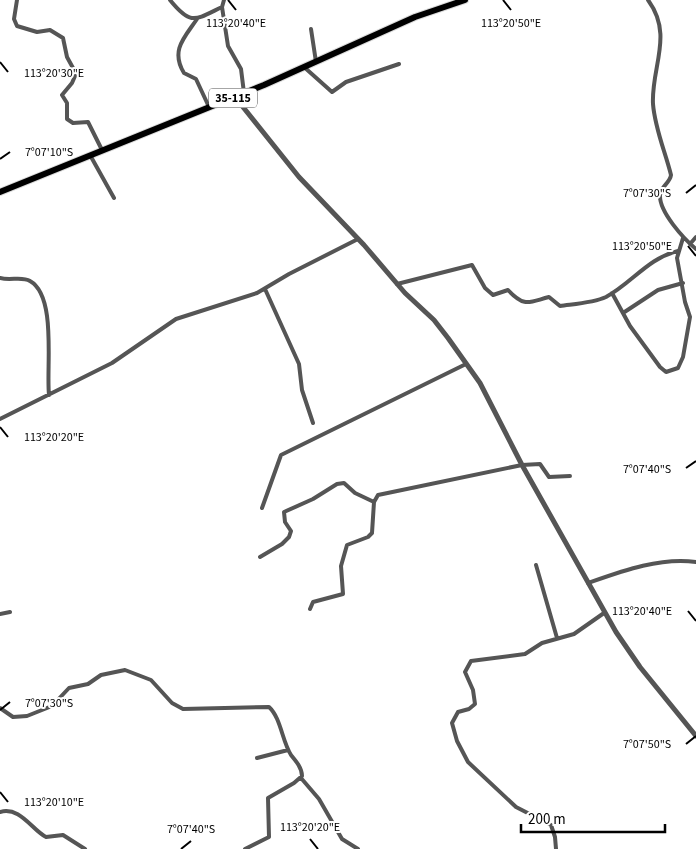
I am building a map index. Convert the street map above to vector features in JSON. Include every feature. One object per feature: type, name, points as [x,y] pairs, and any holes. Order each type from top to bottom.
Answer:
[{"type":"main road","name":"35-115","points":[[0,192],[235,97],[415,18],[465,0]]},
{"type":"street","points":[[17,0],[14,20],[17,26],[37,32],[50,30],[62,38],[75,76],[62,95],[67,103],[67,119],[73,123],[88,122],[102,150]]},
{"type":"street","points":[[170,0],[182,13],[197,19]]},
{"type":"street","points":[[224,0],[222,7],[228,46],[241,69],[244,93]]},
{"type":"street","points":[[648,0],[657,14],[661,43],[653,90],[654,117],[671,175],[670,181],[662,190],[660,198],[671,221],[683,238],[696,250]]},
{"type":"street","points":[[208,107],[196,79],[184,73],[180,61],[181,40],[197,19],[222,7]]},
{"type":"street","points":[[311,28],[316,62]]},
{"type":"street","points":[[304,67],[332,92],[346,82],[399,64]]},
{"type":"street","points":[[235,97],[299,177],[358,239],[397,284],[434,320],[480,383],[522,465],[604,613],[632,657],[696,736]]},
{"type":"street","points":[[90,155],[114,198]]},
{"type":"street","points":[[690,244],[696,237]]},
{"type":"street","points":[[612,293],[623,313],[660,367],[666,372],[678,368],[683,357],[690,317],[677,258],[683,238]]},
{"type":"street","points":[[0,419],[123,356],[183,316],[239,300],[265,289],[288,274],[358,239]]},
{"type":"street","points":[[397,284],[468,265],[476,268],[478,279],[493,296],[508,290],[517,300],[530,303],[550,298],[560,306],[598,300],[612,293],[665,254],[678,251]]},
{"type":"street","points":[[0,278],[27,280],[41,292],[48,331],[47,375],[50,395]]},
{"type":"street","points":[[623,313],[658,290],[682,283]]},
{"type":"street","points":[[265,289],[299,364],[302,390],[313,423]]},
{"type":"street","points":[[262,508],[281,455],[466,364]]},
{"type":"street","points":[[310,609],[313,602],[343,594],[342,566],[346,545],[352,541],[368,537],[372,532],[374,502],[378,495],[384,492],[522,465],[540,464],[549,477],[570,476]]},
{"type":"street","points":[[260,557],[289,537],[291,531],[285,522],[284,512],[313,499],[337,484],[344,484],[355,493],[374,502]]},
{"type":"street","points":[[588,582],[645,565],[681,560],[696,562]]},
{"type":"street","points":[[536,565],[557,638]]},
{"type":"street","points":[[0,614],[10,612]]},
{"type":"street","points":[[556,849],[551,825],[516,807],[468,762],[457,741],[452,723],[458,712],[469,709],[475,704],[473,690],[465,672],[471,662],[525,654],[542,643],[574,634],[604,613]]},
{"type":"street","points":[[0,708],[13,716],[26,716],[52,706],[69,688],[88,684],[101,674],[126,670],[152,680],[172,703],[182,710],[269,707],[273,711],[288,750],[302,772],[301,778],[318,799],[342,839],[358,849]]},
{"type":"street","points":[[257,758],[288,750]]},
{"type":"street","points":[[245,849],[269,836],[268,798],[301,778]]},
{"type":"street","points":[[0,812],[5,810],[16,814],[30,822],[46,837],[63,835],[85,849]]}]
